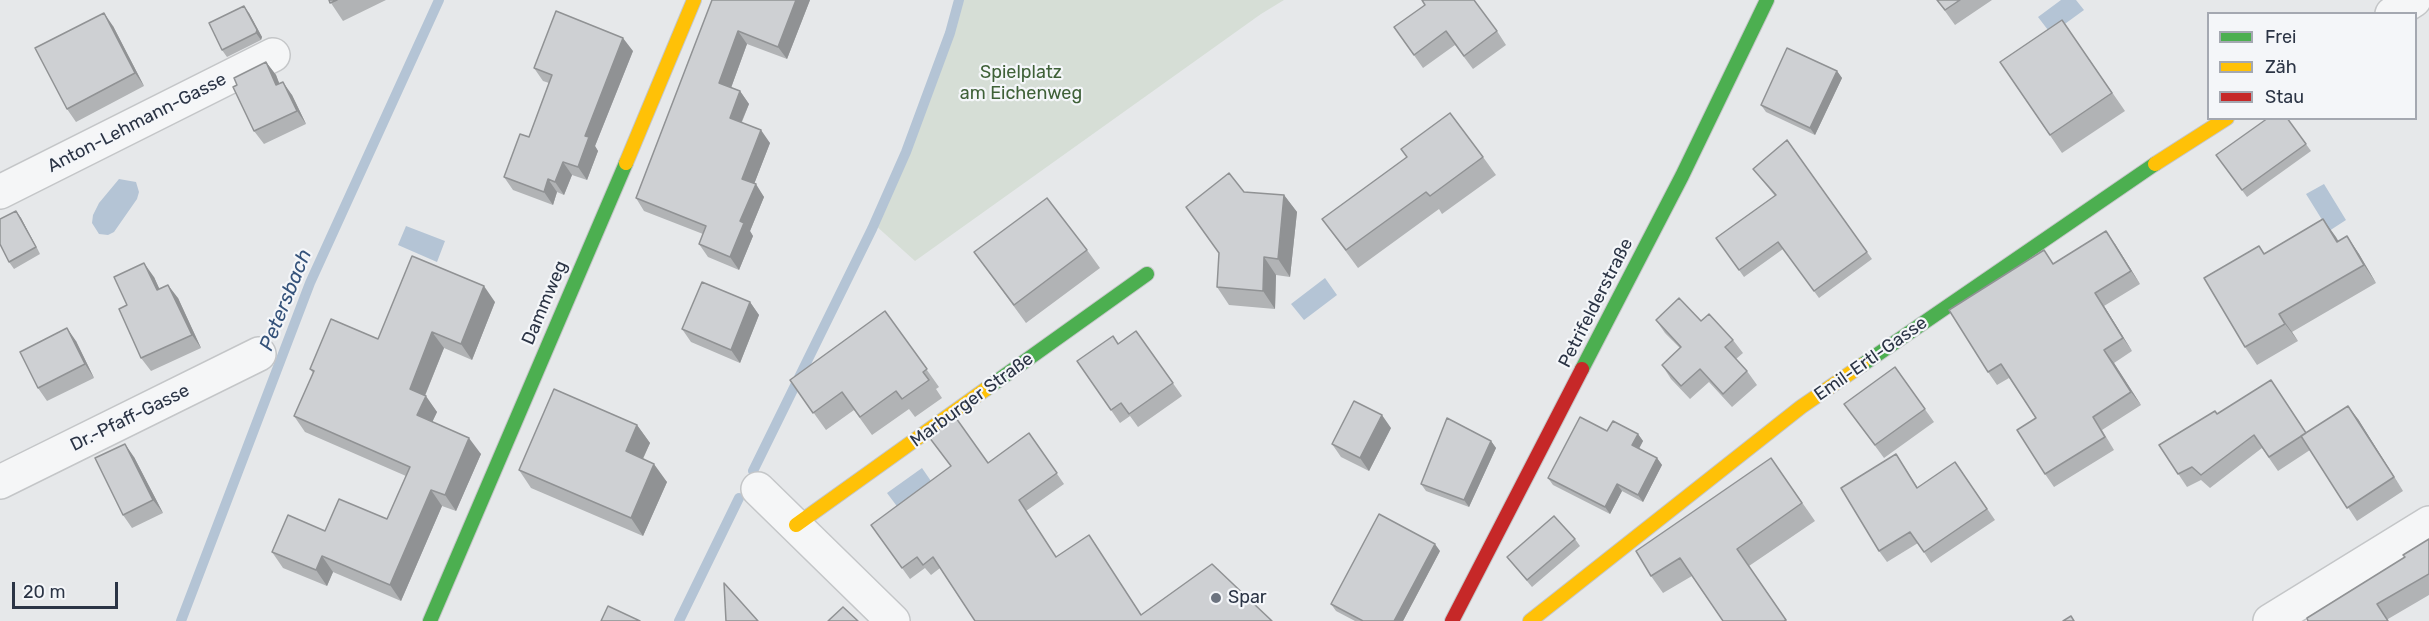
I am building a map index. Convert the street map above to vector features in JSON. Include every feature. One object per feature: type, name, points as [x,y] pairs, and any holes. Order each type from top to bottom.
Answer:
[{"type":"street","name":"Dammweg","points":[[430,621],[648,113],[694,0]]},
{"type":"street","name":"Petrifelderstraße","points":[[1452,621],[1682,176],[1767,0]]},
{"type":"street","points":[[2395,12],[2414,0]]},
{"type":"street","name":"Anton-Lehmann-Gasse","points":[[0,192],[273,55]]},
{"type":"street","name":"Emil-Ertl-Gasse","points":[[1530,621],[1801,407],[2126,183],[2224,120]]},
{"type":"street","name":"Marburger Straße","points":[[796,525],[1147,274]]},
{"type":"street","name":"Dr.-Pfaff-Gasse","points":[[0,482],[259,354]]},
{"type":"street","points":[[758,489],[893,621]]},
{"type":"street","points":[[2271,621],[2429,523]]},
{"type":"green space","name":"Spielplatz am Eichenweg","points":[[959,0],[1284,0],[1261,14],[915,261],[874,224],[906,152],[950,33]]},
{"type":"water","points":[[2061,0],[2076,0],[2084,10],[2051,34],[2038,17]]},
{"type":"water","points":[[119,179],[136,182],[139,192],[137,199],[114,232],[108,235],[99,234],[92,223],[93,215],[99,203]]},
{"type":"water","points":[[2324,184],[2346,220],[2329,231],[2306,194]]},
{"type":"water","points":[[406,226],[445,241],[437,262],[398,245]]},
{"type":"water","points":[[1325,278],[1337,295],[1304,320],[1291,304]]},
{"type":"water","points":[[922,468],[933,484],[899,509],[887,493]]},
{"type":"building","points":[[712,0],[796,0],[778,47],[738,31],[719,83],[740,91],[730,118],[761,130],[742,179],[756,184],[740,221],[744,223],[730,257],[699,244],[706,226],[636,198]]},
{"type":"building","points":[[1422,0],[1474,0],[1497,31],[1464,56],[1446,31],[1414,55],[1394,27],[1425,5]]},
{"type":"building","points":[[1937,0],[1960,0],[1945,10]]},
{"type":"building","points":[[244,6],[257,30],[256,33],[222,50],[209,23]]},
{"type":"building","points":[[556,11],[623,38],[585,136],[589,137],[578,167],[563,162],[555,182],[548,179],[544,192],[504,177],[520,134],[529,137],[552,75],[534,68]]},
{"type":"building","points":[[104,13],[135,73],[67,109],[35,48]]},
{"type":"building","points":[[2062,20],[2112,93],[2050,135],[2000,62]]},
{"type":"building","points":[[1787,48],[1837,71],[1810,128],[1761,105]]},
{"type":"building","points":[[266,62],[276,85],[283,82],[297,111],[254,131],[233,87],[237,85],[234,78]]},
{"type":"building","points":[[1450,113],[1483,157],[1430,196],[1426,192],[1346,250],[1322,219],[1407,157],[1401,149]]},
{"type":"building","points":[[2265,120],[2288,120],[2306,144],[2242,190],[2216,155]]},
{"type":"building","points":[[1787,140],[1867,252],[1814,291],[1778,242],[1739,270],[1716,238],[1776,195],[1753,169]]},
{"type":"building","points":[[1229,173],[1244,192],[1284,195],[1278,259],[1264,257],[1263,291],[1217,287],[1219,253],[1186,207]]},
{"type":"building","points":[[1047,198],[1087,250],[1014,305],[974,252]]},
{"type":"building","points":[[16,211],[36,247],[9,262],[0,244],[0,219]]},
{"type":"building","points":[[2323,219],[2337,242],[2347,236],[2364,265],[2279,314],[2285,324],[2245,347],[2204,278],[2259,246],[2264,254]]},
{"type":"building","points":[[2106,231],[2131,271],[2095,293],[2123,338],[2104,350],[2131,392],[2093,417],[2105,437],[2045,474],[2017,430],[2036,418],[2001,364],[1988,372],[1949,310],[2044,250],[2053,264]]},
{"type":"building","points":[[412,256],[484,286],[461,344],[432,332],[410,389],[426,396],[417,415],[469,438],[445,495],[431,490],[390,585],[322,556],[316,570],[272,552],[288,515],[325,531],[339,499],[387,519],[410,467],[294,416],[314,371],[310,369],[331,319],[378,339]]},
{"type":"building","points":[[144,263],[157,290],[168,285],[192,335],[141,358],[119,309],[127,305],[114,277]]},
{"type":"building","points":[[702,282],[750,302],[731,350],[682,329]]},
{"type":"building","points":[[1679,298],[1701,321],[1709,314],[1733,340],[1725,347],[1747,371],[1723,394],[1700,369],[1681,386],[1662,365],[1681,347],[1656,320]]},
{"type":"building","points":[[885,311],[927,369],[923,372],[929,380],[902,399],[896,391],[860,417],[842,392],[813,413],[790,380]]},
{"type":"building","points":[[67,328],[85,364],[38,388],[20,352]]},
{"type":"building","points":[[1136,331],[1173,383],[1129,414],[1121,403],[1111,410],[1077,361],[1113,336],[1118,344]]},
{"type":"building","points":[[1895,367],[1925,409],[1875,445],[1844,404]]},
{"type":"building","points":[[2271,380],[2306,433],[2269,457],[2254,435],[2201,475],[2192,467],[2178,474],[2159,445],[2215,411],[2217,414]]},
{"type":"building","points":[[554,389],[637,425],[626,451],[654,464],[631,518],[519,470]]},
{"type":"building","points":[[1354,401],[1382,415],[1360,458],[1332,444]]},
{"type":"building","points":[[2348,406],[2394,477],[2347,508],[2301,436]]},
{"type":"building","points":[[1580,417],[1607,431],[1613,421],[1638,434],[1632,445],[1657,458],[1638,495],[1617,484],[1605,507],[1548,478]]},
{"type":"building","points":[[956,418],[988,463],[1029,433],[1057,473],[1019,500],[1056,557],[1089,535],[1141,615],[1212,564],[1272,621],[975,621],[933,557],[923,565],[917,557],[902,568],[871,525],[951,466],[929,437]]},
{"type":"building","points":[[1447,418],[1491,441],[1464,500],[1421,484]]},
{"type":"building","points":[[125,444],[153,500],[123,515],[95,458]]},
{"type":"building","points":[[1896,454],[1917,488],[1955,462],[1987,509],[1924,552],[1910,532],[1879,551],[1841,488]]},
{"type":"building","points":[[1771,458],[1802,503],[1737,549],[1786,620],[1723,621],[1680,558],[1651,576],[1636,551]]},
{"type":"building","points":[[1379,514],[1435,544],[1394,621],[1363,621],[1331,604]]},
{"type":"building","points":[[1554,516],[1575,539],[1527,580],[1507,557]]},
{"type":"building","points":[[2429,539],[2429,574],[2377,604],[2388,621],[2308,621],[2307,618],[2405,557],[2403,555]]},
{"type":"building","points":[[724,583],[758,621],[726,621]]},
{"type":"building","points":[[608,606],[640,621],[601,621]]},
{"type":"building","points":[[843,607],[858,621],[828,621]]},
{"type":"building","points":[[2071,616],[2074,621],[2063,621]]},
{"type":"waterway","name":"Petersbach","points":[[181,621],[310,283],[439,0]]},
{"type":"waterway","points":[[753,471],[872,229],[906,152],[950,33],[959,0]]},
{"type":"waterway","points":[[679,621],[739,498]]},
{"type":"traffic: fast","points":[[1582,369],[1682,176],[1767,0]]},
{"type":"traffic: fast","points":[[430,621],[626,163]]},
{"type":"traffic: fast","points":[[1862,365],[2155,164]]},
{"type":"traffic: fast","points":[[986,389],[1147,274]]},
{"type":"traffic: slow","points":[[626,163],[694,0]]},
{"type":"traffic: slow","points":[[2155,164],[2224,120]]},
{"type":"traffic: slow","points":[[1530,621],[1801,407],[1862,365]]},
{"type":"traffic: slow","points":[[796,525],[986,389]]},
{"type":"traffic: jam","points":[[1452,621],[1582,369]]},
{"type":"place","name":"Spar","points":[[1216,598]]}]
